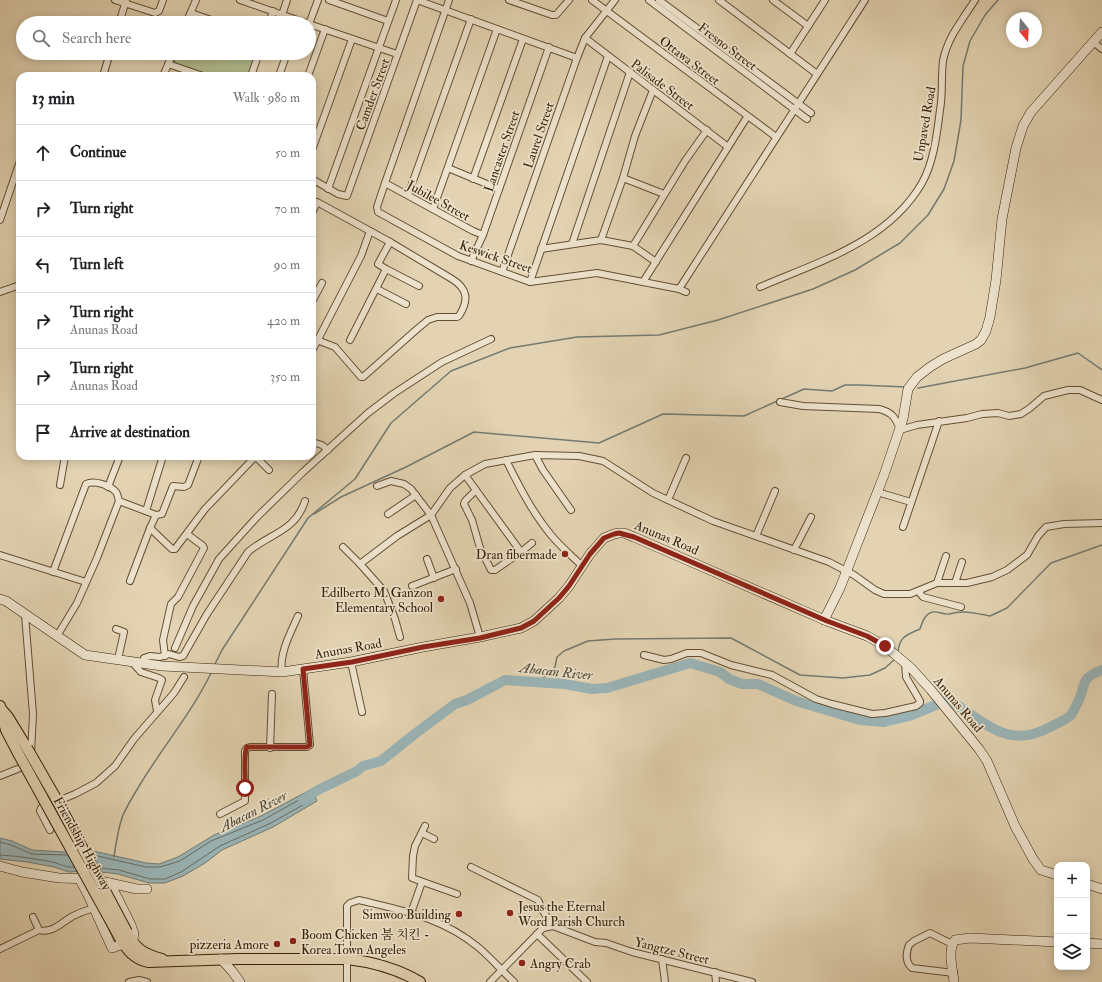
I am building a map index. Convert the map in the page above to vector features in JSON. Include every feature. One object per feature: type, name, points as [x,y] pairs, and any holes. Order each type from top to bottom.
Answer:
[{"type":"main road","name":"Friendship Highway","points":[[1,707],[8,717],[22,750],[58,802],[126,939],[128,952],[141,960],[148,962],[221,959],[347,959],[388,967],[420,982]]},
{"type":"street","points":[[115,0],[126,2],[155,13],[159,11],[163,0]]},
{"type":"street","points":[[189,16],[196,0]]},
{"type":"street","points":[[240,0],[256,3],[282,15],[287,0]]},
{"type":"street","points":[[312,16],[318,0]]},
{"type":"street","points":[[329,0],[388,21]]},
{"type":"street","points":[[316,182],[328,189],[396,0]]},
{"type":"street","points":[[417,0],[577,58]]},
{"type":"street","name":"Camder Street","points":[[328,189],[338,194],[347,196],[417,0]]},
{"type":"street","points":[[385,183],[449,0]]},
{"type":"street","points":[[509,0],[556,15],[569,0]]},
{"type":"street","name":"Ottawa Street","points":[[592,0],[747,117],[776,137]]},
{"type":"street","name":"Laurel Street","points":[[502,272],[585,38],[614,0]]},
{"type":"street","name":"Fresno Street","points":[[649,0],[806,119]]},
{"type":"street","name":"Fresno Street","points":[[659,0],[811,113]]},
{"type":"street","points":[[719,0],[817,74]]},
{"type":"street","points":[[773,0],[808,26]]},
{"type":"street","points":[[790,54],[825,0]]},
{"type":"street","points":[[679,289],[865,0]]},
{"type":"street","name":"Unpaved Road","points":[[760,287],[835,255],[868,237],[890,222],[914,195],[929,167],[935,141],[940,108],[944,56],[956,29],[975,0]]},
{"type":"street","points":[[121,16],[126,2]]},
{"type":"street","points":[[272,16],[273,12]]},
{"type":"street","points":[[190,13],[199,16]]},
{"type":"street","points":[[408,195],[471,20]]},
{"type":"street","points":[[316,26],[398,54]]},
{"type":"street","points":[[316,54],[325,29]]},
{"type":"street","points":[[433,209],[497,29]]},
{"type":"street","points":[[824,620],[847,571],[878,492],[900,430],[906,395],[912,383],[923,372],[937,362],[976,344],[984,336],[990,317],[996,280],[1002,219],[1019,136],[1027,118],[1102,32]]},
{"type":"street","name":"Palisade Street","points":[[585,38],[728,147]]},
{"type":"street","points":[[316,139],[352,39]]},
{"type":"street","points":[[473,179],[523,39]]},
{"type":"street","points":[[1093,42],[1102,49]]},
{"type":"street","name":"Lancaster Street","points":[[471,261],[483,235],[548,47]]},
{"type":"street","points":[[530,282],[608,56]]},
{"type":"street","points":[[104,72],[108,60]]},
{"type":"street","points":[[165,72],[170,60]]},
{"type":"street","points":[[252,72],[257,60]]},
{"type":"street","points":[[280,72],[285,60]]},
{"type":"street","points":[[309,72],[314,60]]},
{"type":"street","points":[[168,64],[191,72]]},
{"type":"street","points":[[572,244],[630,72]]},
{"type":"street","points":[[601,240],[623,178],[635,136],[653,90]]},
{"type":"street","points":[[643,282],[747,117]]},
{"type":"street","points":[[633,246],[664,194],[707,130]]},
{"type":"street","points":[[448,168],[499,189]]},
{"type":"street","points":[[0,220],[16,173]]},
{"type":"street","points":[[623,178],[664,194]]},
{"type":"street","name":"Jubilee Street","points":[[385,183],[483,235]]},
{"type":"street","name":"Keswick Street","points":[[385,183],[377,207],[378,212],[458,256],[471,261],[530,282],[597,273],[679,289],[686,292]]},
{"type":"street","points":[[316,202],[370,231],[390,242],[452,279],[460,285],[465,292],[466,300],[459,316],[437,317],[428,320],[364,377],[361,377],[335,347],[317,340],[361,256],[370,231]]},
{"type":"street","points":[[541,249],[601,240],[633,246],[656,262]]},
{"type":"street","points":[[390,242],[378,264],[419,286]]},
{"type":"street","points":[[350,340],[386,269]]},
{"type":"street","points":[[316,294],[322,283]]},
{"type":"street","points":[[0,292],[16,286]]},
{"type":"street","points":[[377,289],[406,304]]},
{"type":"street","points":[[175,648],[193,606],[219,559],[257,517],[302,473],[368,413],[393,394],[442,362],[491,339]]},
{"type":"street","points":[[900,430],[917,425],[967,418],[982,414],[998,413],[1009,416],[1021,414],[1044,396],[1068,390],[1080,390],[1102,400]]},
{"type":"street","points":[[780,402],[803,406],[879,409],[895,418],[900,430]]},
{"type":"street","points":[[903,527],[939,421]]},
{"type":"street","points":[[316,443],[322,445],[328,450]]},
{"type":"street","points":[[535,455],[543,470],[571,510]]},
{"type":"street","points":[[360,564],[397,536],[431,515],[450,488],[465,475],[484,464],[535,455],[579,456],[602,461],[652,493],[713,521],[828,562],[860,578],[884,594],[904,595],[919,592],[937,583],[955,583],[992,578],[1002,573],[1027,555],[1038,536],[1046,527],[1064,524],[1102,523]]},
{"type":"street","points":[[668,500],[686,458]]},
{"type":"street","points":[[60,485],[64,460]]},
{"type":"street","points":[[108,487],[118,460]]},
{"type":"street","points":[[146,511],[161,460]]},
{"type":"street","points":[[119,501],[156,515],[162,514],[173,486],[184,487],[188,485],[197,460]]},
{"type":"street","points":[[150,528],[172,549],[175,549],[205,509],[252,460]]},
{"type":"street","points":[[259,460],[269,470]]},
{"type":"street","points":[[506,460],[523,493],[542,523],[582,566]]},
{"type":"street","points":[[465,475],[521,552]]},
{"type":"street","points":[[377,486],[391,481],[404,484],[411,489],[431,515],[470,602],[480,638]]},
{"type":"street","points":[[53,572],[86,484],[92,482],[115,491],[119,501],[77,603],[57,636]]},
{"type":"street","points":[[476,490],[464,504],[472,520],[480,548],[491,570],[495,570],[532,543]]},
{"type":"street","points":[[756,536],[775,491]]},
{"type":"street","points":[[878,492],[911,502]]},
{"type":"street","points":[[388,514],[416,495]]},
{"type":"street","points":[[142,663],[143,659],[146,657],[165,656],[169,654],[181,657],[184,655],[207,614],[248,552],[257,544],[271,538],[294,522],[302,511],[305,501]]},
{"type":"street","points":[[130,581],[156,515]]},
{"type":"street","points":[[794,550],[811,517]]},
{"type":"street","name":"Anunas Road","points":[[0,599],[6,601],[85,655],[156,665],[280,672],[352,662],[423,647],[480,638],[521,628],[534,621],[559,598],[604,538],[614,534],[624,533],[824,620],[880,642],[904,662],[931,690],[979,749],[987,761],[1015,826],[1037,865],[1041,870],[1054,874]]},
{"type":"street","points":[[165,656],[163,640],[171,604],[178,597],[204,548],[187,534]]},
{"type":"street","points":[[343,547],[384,591],[400,637]]},
{"type":"street","points":[[0,555],[86,582]]},
{"type":"street","points":[[937,583],[946,556]]},
{"type":"street","points":[[427,559],[434,578]]},
{"type":"street","points":[[955,583],[962,562]]},
{"type":"street","points":[[412,586],[456,569]]},
{"type":"street","points":[[919,592],[923,597],[961,607]]},
{"type":"street","points":[[0,776],[20,768],[28,762],[31,756],[33,714],[25,615]]},
{"type":"street","points":[[280,672],[283,656],[298,616]]},
{"type":"street","points":[[116,629],[124,632],[118,659]]},
{"type":"street","points":[[644,655],[664,660],[671,659],[687,652],[701,653],[731,665],[772,676],[816,699],[872,714],[885,713],[916,706],[920,703],[906,677],[904,662]]},
{"type":"street","points":[[131,661],[141,672],[162,680],[155,700],[157,711]]},
{"type":"street","points":[[352,662],[362,712]]},
{"type":"street","points":[[220,814],[245,800],[246,748],[307,747],[310,745],[303,669]]},
{"type":"street","points":[[50,830],[40,811],[41,808],[75,794],[96,783],[115,766],[134,738],[174,693],[184,677]]},
{"type":"street","points":[[270,748],[272,694]]},
{"type":"street","points":[[426,826],[415,846],[412,878],[457,894]]},
{"type":"street","points":[[422,833],[434,839]]},
{"type":"street","points":[[0,866],[22,872],[59,878],[79,878],[137,889],[146,889]]},
{"type":"street","points":[[471,867],[538,900],[552,926],[543,928],[490,982]]},
{"type":"street","points":[[79,878],[112,948],[115,948],[134,934],[110,883]]},
{"type":"street","points":[[411,913],[422,882]]},
{"type":"street","points":[[1090,885],[1102,889]]},
{"type":"street","points":[[347,982],[348,906],[350,903],[359,900],[411,913],[432,920],[456,932],[477,947],[514,982]]},
{"type":"street","points":[[0,949],[39,930],[43,931],[60,926],[72,916],[94,908]]},
{"type":"street","points":[[33,917],[39,930]]},
{"type":"street","name":"Yangtze Street","points":[[552,926],[595,942],[606,943],[632,952],[752,982]]},
{"type":"street","points":[[952,944],[930,933],[923,936],[909,945],[907,953],[908,965],[912,968],[954,977],[951,951],[952,944],[955,940],[964,938],[1054,942]]},
{"type":"street","points":[[537,934],[587,982]]},
{"type":"street","points":[[1090,943],[1102,944]]},
{"type":"street","points":[[221,959],[232,970],[240,982]]},
{"type":"street","points":[[662,959],[665,982]]},
{"type":"street","points":[[715,972],[716,982]]},
{"type":"street","points":[[129,982],[139,980],[146,982]]},
{"type":"green space","points":[[175,60],[254,60],[250,72],[200,72],[174,63]]},
{"type":"water","points":[[312,789],[317,801],[273,827],[222,850],[205,863],[183,876],[165,883],[149,883],[118,874],[101,872],[69,872],[54,867],[0,859],[0,838],[12,841],[32,850],[63,852],[89,850],[146,863],[159,864],[178,857],[214,835],[261,816]]},
{"type":"waterway","points":[[214,666],[222,650],[308,518],[355,479],[391,423],[451,371],[510,348],[577,337],[659,335],[718,320],[813,289],[855,270],[900,243],[928,215],[944,189],[954,161],[961,120],[963,66],[970,41],[985,15],[998,0]]},
{"type":"waterway","points":[[918,388],[1025,368],[1078,353],[1102,370]]},
{"type":"waterway","points":[[314,514],[341,497],[406,467],[474,432],[599,443],[663,414],[744,416],[804,389],[832,391],[845,385],[906,387]]},
{"type":"waterway","points":[[898,653],[900,643],[904,637],[920,629],[928,614],[935,612],[947,614],[964,612],[990,616],[1007,608],[1051,563],[1102,545]]},
{"type":"waterway","points":[[537,682],[549,674],[555,667],[557,657],[564,651],[588,641],[615,639],[731,638],[800,675],[843,678],[870,675],[885,668],[895,659]]},
{"type":"waterway","name":"Abacan River","points":[[303,800],[316,791],[357,771],[363,766],[381,761],[455,704],[467,700],[505,680],[564,684],[592,689],[607,688],[690,663],[720,672],[729,679],[742,684],[758,684],[796,701],[860,720],[884,722],[909,716],[948,700],[997,730],[1022,736],[1036,733],[1069,717],[1080,698],[1086,680],[1094,673],[1102,670]]},
{"type":"waterway","points":[[114,857],[117,836],[127,807],[150,769],[196,700],[212,671]]},
{"type":"place","name":"Dran fibermade","points":[[565,554]]},
{"type":"place","name":"Edilberto M. Ganzon Elementary School","points":[[441,599]]},
{"type":"place","name":"Jesus the Eternal Word Parish Church","points":[[510,913]]},
{"type":"place","name":"Simwoo Building","points":[[459,914]]},
{"type":"place","name":"Boom Chicken 붐 치킨 - Korea Town Angeles","points":[[293,941]]},
{"type":"place","name":"pizzeria Amore","points":[[277,944]]},
{"type":"place","name":"Angry Crab","points":[[522,963]]},
{"type":"route","points":[[245,788],[245,751],[247,747],[307,747],[310,745],[303,669],[352,662],[423,647],[480,638],[508,632],[528,625],[559,598],[569,586],[590,554],[604,538],[614,534],[624,533],[634,537],[827,621],[867,636],[885,646]]}]
